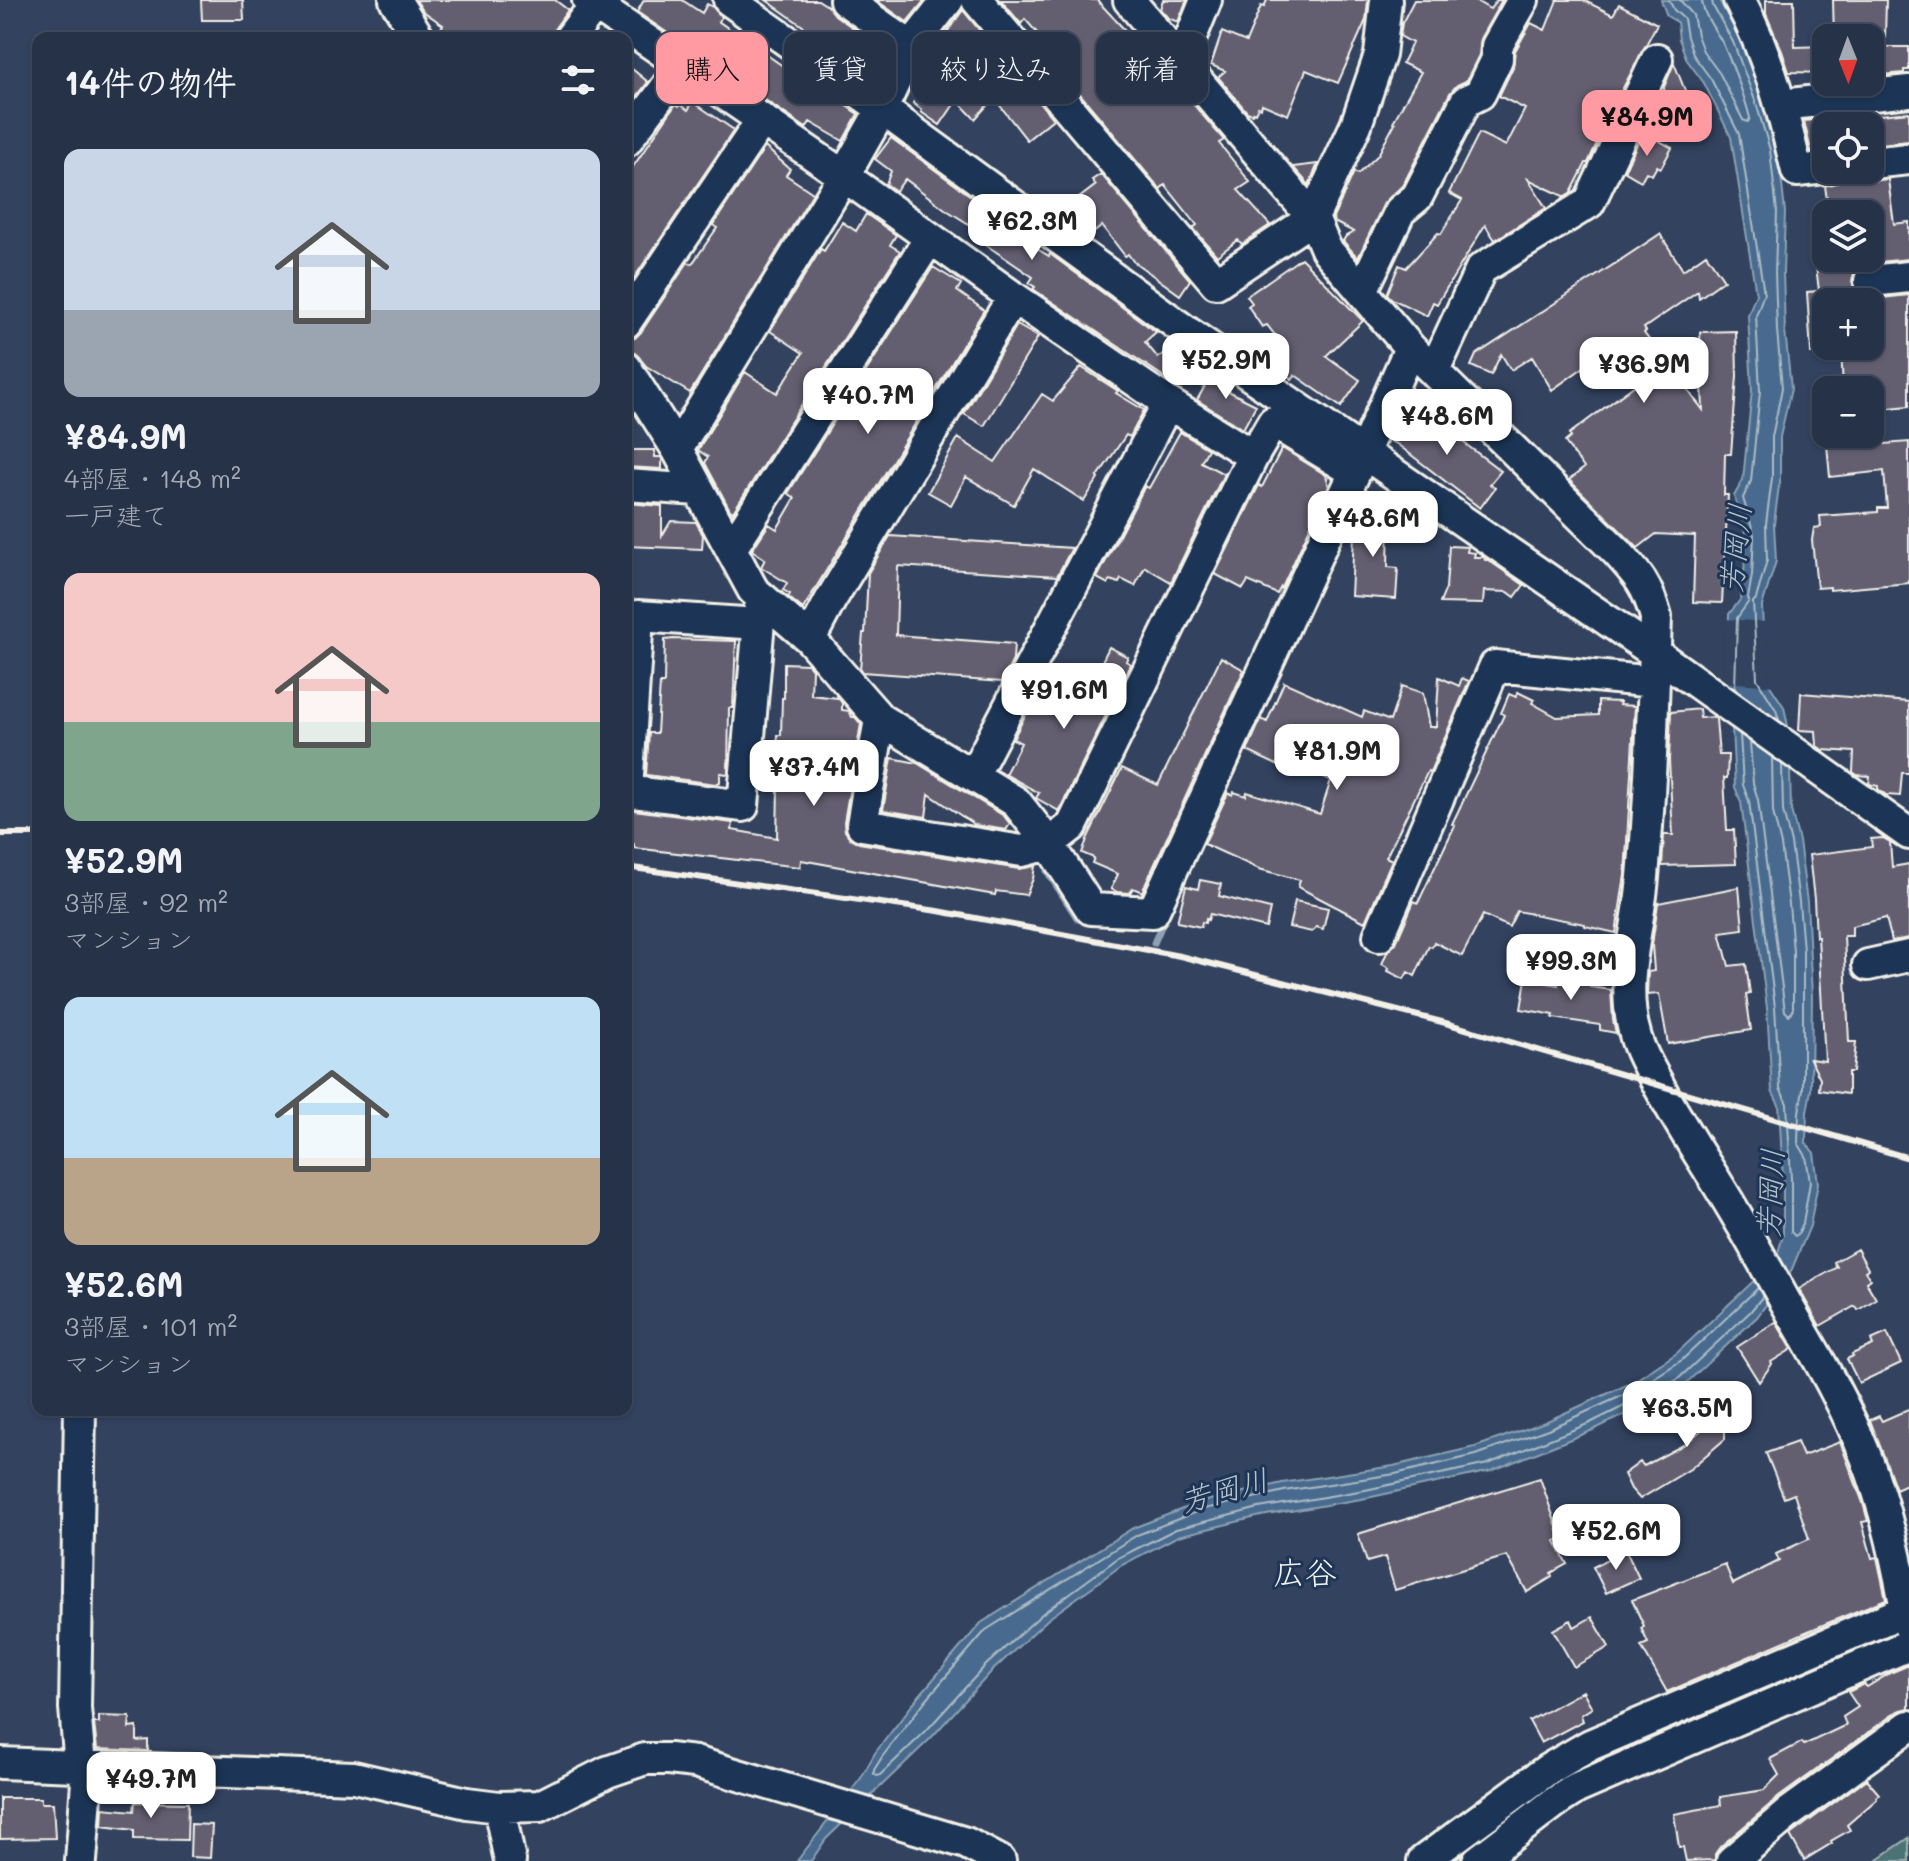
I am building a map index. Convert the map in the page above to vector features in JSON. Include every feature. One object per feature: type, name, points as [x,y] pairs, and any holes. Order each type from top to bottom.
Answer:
[{"type":"street","points":[[395,0],[415,32]]},
{"type":"street","points":[[729,0],[1183,329],[1359,463],[1654,667],[1721,700],[1909,834]]},
{"type":"street","points":[[845,0],[911,47]]},
{"type":"street","points":[[677,449],[844,176],[882,109],[911,47],[948,0]]},
{"type":"street","points":[[977,0],[1216,283],[1313,218],[1356,125],[1380,55],[1386,0]]},
{"type":"street","points":[[1129,0],[1156,32]]},
{"type":"street","points":[[1193,32],[1206,0]]},
{"type":"street","points":[[1362,291],[1400,211],[1417,197],[1466,101],[1480,94],[1497,59],[1497,46],[1523,0]]},
{"type":"street","points":[[1739,0],[1752,24],[1781,105],[1797,171],[1812,169]]},
{"type":"street","points":[[574,32],[591,3],[656,47]]},
{"type":"street","points":[[1434,371],[1481,269],[1589,203],[1657,59]]},
{"type":"street","points":[[1781,105],[1909,91]]},
{"type":"street","points":[[1208,94],[1313,218],[1326,249],[1410,348],[1617,552],[1638,575],[1649,593],[1656,617],[1649,798],[1643,881],[1629,979],[1635,1036],[1665,1100],[1765,1264],[1833,1386],[1866,1456],[1879,1493],[1908,1617],[1590,1745],[1547,1770],[1423,1861]]},
{"type":"street","points":[[632,133],[656,101]]},
{"type":"street","points":[[739,104],[1013,297],[1168,403],[1253,456]]},
{"type":"street","points":[[632,313],[762,120]]},
{"type":"street","points":[[1884,162],[1909,159]]},
{"type":"street","points":[[731,549],[930,238]]},
{"type":"street","points":[[1870,281],[1909,277]]},
{"type":"street","points":[[810,639],[838,587],[1013,297]]},
{"type":"street","points":[[632,711],[638,616],[760,611],[810,639],[880,719],[1016,802],[1049,844],[1091,909],[1153,912],[1410,348]]},
{"type":"street","points":[[632,378],[677,449],[753,590],[760,611],[743,806],[632,792]]},
{"type":"street","points":[[973,776],[1168,403]]},
{"type":"street","points":[[880,719],[862,825],[1022,851],[1049,844],[1072,826],[1253,456],[1273,422],[1359,463]]},
{"type":"street","points":[[632,485],[698,490]]},
{"type":"street","points":[[1379,936],[1495,666],[1654,667]]},
{"type":"street","points":[[1868,965],[1909,956]]},
{"type":"street","points":[[80,1416],[75,1708],[80,1766],[87,1782],[81,1861]]},
{"type":"street","points":[[1489,1857],[1554,1803],[1590,1782],[1909,1645]]},
{"type":"street","points":[[1732,1861],[1790,1812],[1909,1726]]},
{"type":"street","points":[[0,1763],[354,1777],[467,1803],[499,1807],[540,1806],[616,1768],[645,1759],[669,1759],[695,1762],[966,1843],[1000,1861]]},
{"type":"street","points":[[499,1807],[510,1861]]},
{"type":"green space","points":[[1909,1838],[1909,1861],[1875,1861]]},
{"type":"water","points":[[1661,0],[1719,0],[1740,39],[1764,100],[1778,148],[1785,212],[1783,273],[1791,389],[1780,437],[1780,478],[1774,524],[1776,561],[1762,606],[1765,678],[1784,707],[1789,731],[1791,810],[1799,841],[1807,902],[1812,996],[1811,1090],[1806,1143],[1814,1153],[1818,1183],[1810,1226],[1792,1269],[1757,1317],[1682,1387],[1593,1430],[1491,1471],[1367,1498],[1261,1516],[1178,1536],[1122,1565],[1048,1619],[991,1672],[931,1738],[826,1839],[811,1861],[797,1861],[919,1696],[981,1623],[1133,1528],[1201,1502],[1282,1483],[1393,1466],[1475,1447],[1545,1422],[1631,1383],[1677,1353],[1776,1260],[1783,1235],[1779,1105],[1772,1091],[1767,1008],[1741,802],[1735,787],[1727,689],[1729,614],[1740,600],[1744,574],[1746,536],[1734,496],[1743,480],[1752,390],[1748,315],[1756,294],[1731,137],[1704,83],[1687,60],[1677,22],[1667,16]]},
{"type":"pier","points":[[1724,619],[1767,622],[1769,677],[1775,686],[1723,682]]},
{"type":"building","points":[[201,0],[243,0],[244,20],[202,20]]},
{"type":"building","points":[[416,0],[555,0],[568,10],[554,32],[438,32],[443,25],[423,11]]},
{"type":"building","points":[[644,0],[682,0],[702,13],[707,4],[722,17],[718,21],[734,32],[666,32],[637,12]]},
{"type":"building","points":[[766,0],[818,0],[859,32],[811,32]]},
{"type":"building","points":[[876,0],[925,0],[907,22]]},
{"type":"building","points":[[1001,0],[1097,0],[1127,32],[1096,32],[1096,104],[1193,104],[1224,140],[1219,143],[1250,182],[1238,190],[1270,225],[1242,244],[1238,240],[1217,256],[1193,228],[1197,225],[1165,185],[1160,189],[1080,94],[1080,32],[1036,32],[1025,19],[1021,24]]},
{"type":"building","points":[[1163,0],[1187,0],[1178,22],[1168,18],[1160,9]]},
{"type":"building","points":[[1267,0],[1368,0],[1366,20],[1338,83],[1306,70],[1288,115],[1262,104],[1255,113],[1247,112],[1218,77],[1225,71],[1211,65],[1222,32],[1246,42],[1261,6],[1264,7]]},
{"type":"building","points":[[1414,0],[1474,0],[1490,9],[1497,0],[1502,0],[1481,37],[1479,55],[1466,81],[1450,93],[1403,185],[1384,203],[1358,258],[1343,241],[1354,232],[1334,222],[1333,218],[1354,172],[1358,174],[1378,155],[1421,72],[1402,63],[1412,43],[1400,36],[1402,23]]},
{"type":"building","points":[[1557,0],[1583,0],[1613,15],[1619,4],[1657,24],[1614,105],[1591,107],[1609,116],[1571,193],[1565,197],[1528,179],[1546,208],[1495,240],[1485,225],[1437,304],[1433,302],[1427,316],[1387,294],[1399,265],[1406,268],[1438,233],[1441,234],[1462,200],[1449,193],[1479,133],[1506,146],[1525,109],[1499,96],[1513,67],[1515,51],[1531,23],[1545,30]]},
{"type":"building","points":[[1766,0],[1794,0],[1795,47],[1812,46],[1812,73],[1789,72],[1766,14]]},
{"type":"building","points":[[1833,0],[1886,0],[1885,38],[1884,24],[1834,24]]},
{"type":"building","points":[[963,10],[981,32],[947,32]]},
{"type":"building","points":[[1884,47],[1909,47],[1909,70],[1904,70],[1904,73],[1884,75]]},
{"type":"building","points":[[768,56],[784,67],[784,104],[843,104],[858,114],[843,141],[810,122],[806,128],[768,102]]},
{"type":"building","points":[[1674,63],[1688,98],[1665,100],[1664,87]]},
{"type":"building","points":[[632,69],[648,82],[632,103]]},
{"type":"building","points":[[676,104],[688,110],[692,104],[696,104],[734,130],[632,281],[632,168]]},
{"type":"building","points":[[914,104],[954,104],[940,125]]},
{"type":"building","points":[[961,104],[989,104],[975,119]]},
{"type":"building","points":[[999,104],[1041,104],[1053,119],[1027,140]]},
{"type":"building","points":[[1909,112],[1909,141],[1884,144],[1884,115]]},
{"type":"building","points":[[1812,120],[1812,151],[1811,151],[1804,121]]},
{"type":"building","points":[[1641,136],[1652,142],[1654,138],[1672,148],[1661,168],[1657,166],[1652,175],[1646,172],[1641,181],[1624,171]]},
{"type":"building","points":[[891,138],[1015,228],[1011,233],[1050,254],[1156,332],[1145,342],[1158,358],[1175,346],[1186,353],[1172,376],[1176,380],[1173,383],[1033,289],[1035,287],[1029,283],[1033,277],[970,234],[975,228],[905,179],[896,191],[886,184],[891,171],[875,159]]},
{"type":"building","points":[[765,147],[790,169],[786,175],[813,193],[690,393],[646,366],[632,352],[632,339],[641,332],[688,262],[691,264],[694,261],[717,228],[713,225]]},
{"type":"building","points":[[1318,164],[1309,185],[1293,167]]},
{"type":"building","points":[[1101,174],[1190,280],[1180,295],[1133,261],[1128,254],[1125,256],[1102,226],[1092,234],[1070,205],[1096,185],[1092,180]]},
{"type":"building","points":[[1884,179],[1888,179],[1894,224],[1909,222],[1909,259],[1884,261],[1884,200],[1827,200],[1825,186],[1884,184]]},
{"type":"building","points":[[866,214],[896,235],[890,245],[900,251],[733,512],[705,463],[708,457],[698,450],[745,372],[777,393],[803,353],[770,331],[821,249],[824,251],[842,222],[856,231]]},
{"type":"building","points":[[1660,234],[1683,270],[1706,254],[1724,280],[1699,298],[1698,291],[1644,328],[1644,333],[1703,410],[1700,332],[1736,331],[1737,376],[1731,454],[1725,454],[1724,495],[1728,495],[1722,603],[1693,602],[1695,536],[1656,534],[1638,548],[1569,480],[1584,468],[1565,442],[1571,437],[1569,434],[1639,382],[1634,375],[1644,368],[1623,339],[1552,390],[1532,357],[1511,370],[1501,354],[1491,375],[1471,366],[1476,355]]},
{"type":"building","points":[[1301,258],[1363,321],[1326,356],[1360,380],[1341,407],[1295,375],[1292,379],[1273,365],[1285,348],[1267,325],[1262,327],[1248,306],[1252,303],[1247,296]]},
{"type":"building","points":[[933,267],[961,284],[957,291],[984,310],[803,609],[783,590],[787,583],[761,567],[765,559],[752,550],[769,524],[777,529],[795,498],[788,493]]},
{"type":"building","points":[[1817,272],[1855,272],[1852,282],[1854,288],[1819,288]]},
{"type":"building","points":[[1807,292],[1812,292],[1812,353],[1811,353]]},
{"type":"building","points":[[1909,295],[1909,406],[1884,409],[1884,376],[1842,376],[1842,360],[1884,360],[1884,298]]},
{"type":"building","points":[[1017,325],[1038,337],[984,426],[964,414]]},
{"type":"building","points":[[1081,367],[1144,410],[1130,437],[1126,435],[1084,501],[1034,469],[1014,505],[966,477],[951,505],[928,492],[958,438],[995,462],[1042,394],[1053,401]]},
{"type":"building","points":[[1213,372],[1232,384],[1228,391],[1256,405],[1243,429],[1197,400]]},
{"type":"building","points":[[1403,412],[1418,419],[1423,412],[1501,471],[1490,484],[1495,488],[1480,508],[1390,441]]},
{"type":"building","points":[[1180,432],[1208,449],[1201,462],[1224,474],[1171,582],[1145,567],[1135,586],[1121,579],[1119,583],[1110,580],[1108,584],[1097,578],[1145,486],[1149,488]]},
{"type":"building","points":[[1884,437],[1885,444],[1909,442],[1909,583],[1830,590],[1830,587],[1817,588],[1812,540],[1814,528],[1821,527],[1820,516],[1878,512],[1878,508],[1887,508],[1884,471],[1830,477],[1827,448],[1884,448]]},
{"type":"building","points":[[1282,448],[1326,475],[1329,486],[1277,594],[1248,581],[1243,589],[1215,574],[1259,485],[1262,487]]},
{"type":"building","points":[[632,450],[655,450],[655,457],[662,459],[662,469],[632,467]]},
{"type":"building","points":[[632,504],[662,506],[662,536],[671,521],[696,522],[703,535],[702,549],[632,546]]},
{"type":"building","points":[[1355,515],[1389,517],[1388,567],[1398,568],[1396,599],[1351,596]]},
{"type":"building","points":[[890,536],[1072,548],[1057,576],[898,566],[896,635],[1014,644],[1013,660],[1002,682],[862,672],[868,573]]},
{"type":"building","points":[[1449,546],[1468,547],[1467,552],[1475,553],[1474,557],[1484,557],[1524,585],[1515,597],[1508,592],[1484,591],[1483,604],[1440,603],[1446,588]]},
{"type":"building","points":[[665,640],[736,641],[733,708],[729,708],[728,774],[720,773],[720,782],[716,784],[646,775],[649,733],[657,733],[660,683],[664,683]]},
{"type":"building","points":[[1109,647],[1128,657],[1126,661],[1131,664],[1059,811],[1036,798],[1039,793],[1005,774],[1021,743],[1013,739],[1043,681],[1050,686],[1053,680],[1085,696]]},
{"type":"building","points":[[1221,657],[1244,670],[1142,892],[1133,888],[1130,893],[1117,892],[1111,889],[1118,874],[1092,863],[1094,858],[1082,853],[1088,837],[1122,768],[1158,785]]},
{"type":"building","points":[[784,663],[808,664],[812,669],[811,695],[838,698],[842,710],[849,711],[861,724],[844,822],[850,838],[859,843],[1019,869],[1035,866],[1026,895],[996,891],[995,895],[801,860],[800,867],[634,848],[632,810],[733,823],[732,830],[777,838],[778,787],[763,786],[766,745],[777,746],[784,698]]},
{"type":"building","points":[[1439,677],[1459,686],[1462,678],[1469,681],[1430,772],[1386,857],[1392,860],[1365,922],[1298,887],[1300,880],[1259,869],[1204,844],[1228,793],[1246,796],[1247,792],[1320,814],[1331,780],[1294,766],[1292,772],[1247,751],[1261,719],[1267,722],[1284,682],[1362,717],[1364,711],[1390,721],[1402,686],[1423,693],[1429,727],[1436,727]]},
{"type":"building","points":[[1518,692],[1557,717],[1598,715],[1598,701],[1635,706],[1625,875],[1616,933],[1517,911],[1509,927],[1483,915],[1462,956],[1434,942],[1432,947],[1429,946],[1415,976],[1408,972],[1404,979],[1388,971],[1389,968],[1382,964],[1387,952],[1396,943],[1414,901],[1418,903],[1455,825],[1452,824],[1504,715],[1501,713],[1509,694],[1516,697]]},
{"type":"building","points":[[1801,693],[1909,702],[1909,773],[1902,773],[1900,796],[1886,795],[1878,786],[1869,784],[1870,776],[1853,772],[1854,752],[1823,750],[1817,746],[1816,731],[1799,730]]},
{"type":"building","points":[[1699,709],[1700,718],[1716,719],[1719,755],[1728,755],[1727,778],[1724,778],[1727,830],[1734,830],[1736,864],[1662,866],[1664,835],[1673,835],[1669,760],[1671,712]]},
{"type":"building","points":[[892,758],[917,763],[1004,816],[1010,824],[1006,830],[975,825],[929,794],[926,817],[883,810]]},
{"type":"building","points":[[1883,838],[1890,842],[1892,867],[1909,864],[1909,938],[1892,941],[1886,918],[1852,926],[1852,936],[1844,936],[1849,1042],[1856,1042],[1853,1072],[1848,1072],[1848,1094],[1819,1090],[1820,1079],[1810,1059],[1825,1061],[1818,937],[1809,855],[1872,847],[1871,839]]},
{"type":"building","points":[[1200,880],[1221,884],[1219,896],[1270,909],[1266,928],[1210,914],[1201,927],[1177,922],[1186,886],[1198,889]]},
{"type":"building","points":[[1739,887],[1743,929],[1720,932],[1729,966],[1746,964],[1751,1030],[1668,1044],[1659,994],[1647,995],[1648,972],[1654,971],[1652,945],[1658,903]]},
{"type":"building","points":[[1295,901],[1328,908],[1323,929],[1316,927],[1312,932],[1289,927]]},
{"type":"building","points":[[1559,978],[1590,981],[1590,987],[1611,990],[1616,1033],[1600,1030],[1600,1025],[1553,1018],[1554,1015],[1521,1009],[1526,979],[1558,985]]},
{"type":"building","points":[[1857,1249],[1868,1269],[1865,1271],[1870,1279],[1866,1282],[1876,1299],[1858,1310],[1855,1306],[1820,1326],[1799,1289],[1837,1267],[1834,1262]]},
{"type":"building","points":[[1776,1322],[1792,1349],[1771,1362],[1759,1382],[1737,1347]]},
{"type":"building","points":[[1887,1333],[1901,1363],[1859,1383],[1847,1359],[1873,1345],[1871,1340]]},
{"type":"building","points":[[1718,1387],[1736,1399],[1741,1394],[1747,1400],[1725,1431],[1725,1439],[1690,1469],[1640,1499],[1624,1474],[1640,1462],[1644,1466],[1687,1443],[1720,1413],[1707,1403]]},
{"type":"building","points":[[1909,1409],[1909,1483],[1896,1489],[1870,1420],[1879,1416],[1882,1421]]},
{"type":"building","points":[[1797,1442],[1803,1456],[1840,1442],[1863,1503],[1868,1521],[1862,1522],[1872,1558],[1877,1557],[1886,1599],[1667,1692],[1641,1646],[1648,1643],[1632,1600],[1725,1564],[1733,1584],[1779,1561],[1776,1554],[1809,1539],[1794,1494],[1784,1498],[1766,1453]]},
{"type":"building","points":[[1540,1478],[1561,1539],[1555,1541],[1567,1564],[1527,1592],[1507,1556],[1395,1590],[1385,1557],[1367,1562],[1358,1534]]},
{"type":"building","points":[[1626,1551],[1639,1578],[1606,1593],[1593,1567]]},
{"type":"building","points":[[1592,1617],[1609,1647],[1574,1667],[1553,1630],[1571,1620],[1574,1627]]},
{"type":"building","points":[[1909,1665],[1909,1708],[1898,1711],[1779,1797],[1720,1847],[1715,1860],[1686,1861],[1683,1847],[1679,1847],[1674,1814],[1721,1805],[1720,1797],[1764,1790],[1779,1775],[1770,1759],[1802,1742],[1804,1745],[1846,1725],[1843,1717],[1858,1707],[1848,1692],[1864,1684],[1867,1687]]},
{"type":"building","points":[[1583,1691],[1592,1708],[1581,1715],[1583,1721],[1541,1743],[1529,1721]]},
{"type":"building","points":[[99,1716],[130,1717],[129,1728],[137,1727],[137,1741],[148,1740],[148,1751],[97,1749],[94,1723],[99,1723]]},
{"type":"building","points":[[1866,1779],[1879,1794],[1877,1799],[1847,1825],[1850,1830],[1804,1860],[1790,1835]]},
{"type":"building","points":[[0,1798],[41,1798],[41,1803],[53,1803],[55,1838],[0,1839]]},
{"type":"building","points":[[135,1802],[188,1803],[187,1840],[134,1839],[134,1830],[102,1826],[103,1808],[134,1811]]},
{"type":"building","points":[[191,1824],[212,1825],[210,1858],[190,1857]]},
{"type":"waterway","points":[[1047,871],[1078,919],[1088,922]]},
{"type":"waterway","points":[[1154,943],[1166,915]]},
{"type":"waterway","points":[[1544,1792],[1570,1774],[1597,1761],[1890,1638]]},
{"type":"waterway","points":[[1453,1861],[1489,1833]]},
{"type":"railway","points":[[0,834],[32,834]]},
{"type":"railway","points":[[632,868],[938,911],[1180,956],[1442,1022],[1909,1158]]},
{"type":"district","name":"広谷","points":[[1305,1571]]},
{"type":"water label","name":"芳岡川","points":[[1734,548]]},
{"type":"water label","name":"芳岡川","points":[[1769,1193]]},
{"type":"water label","name":"芳岡川","points":[[1224,1489]]}]
